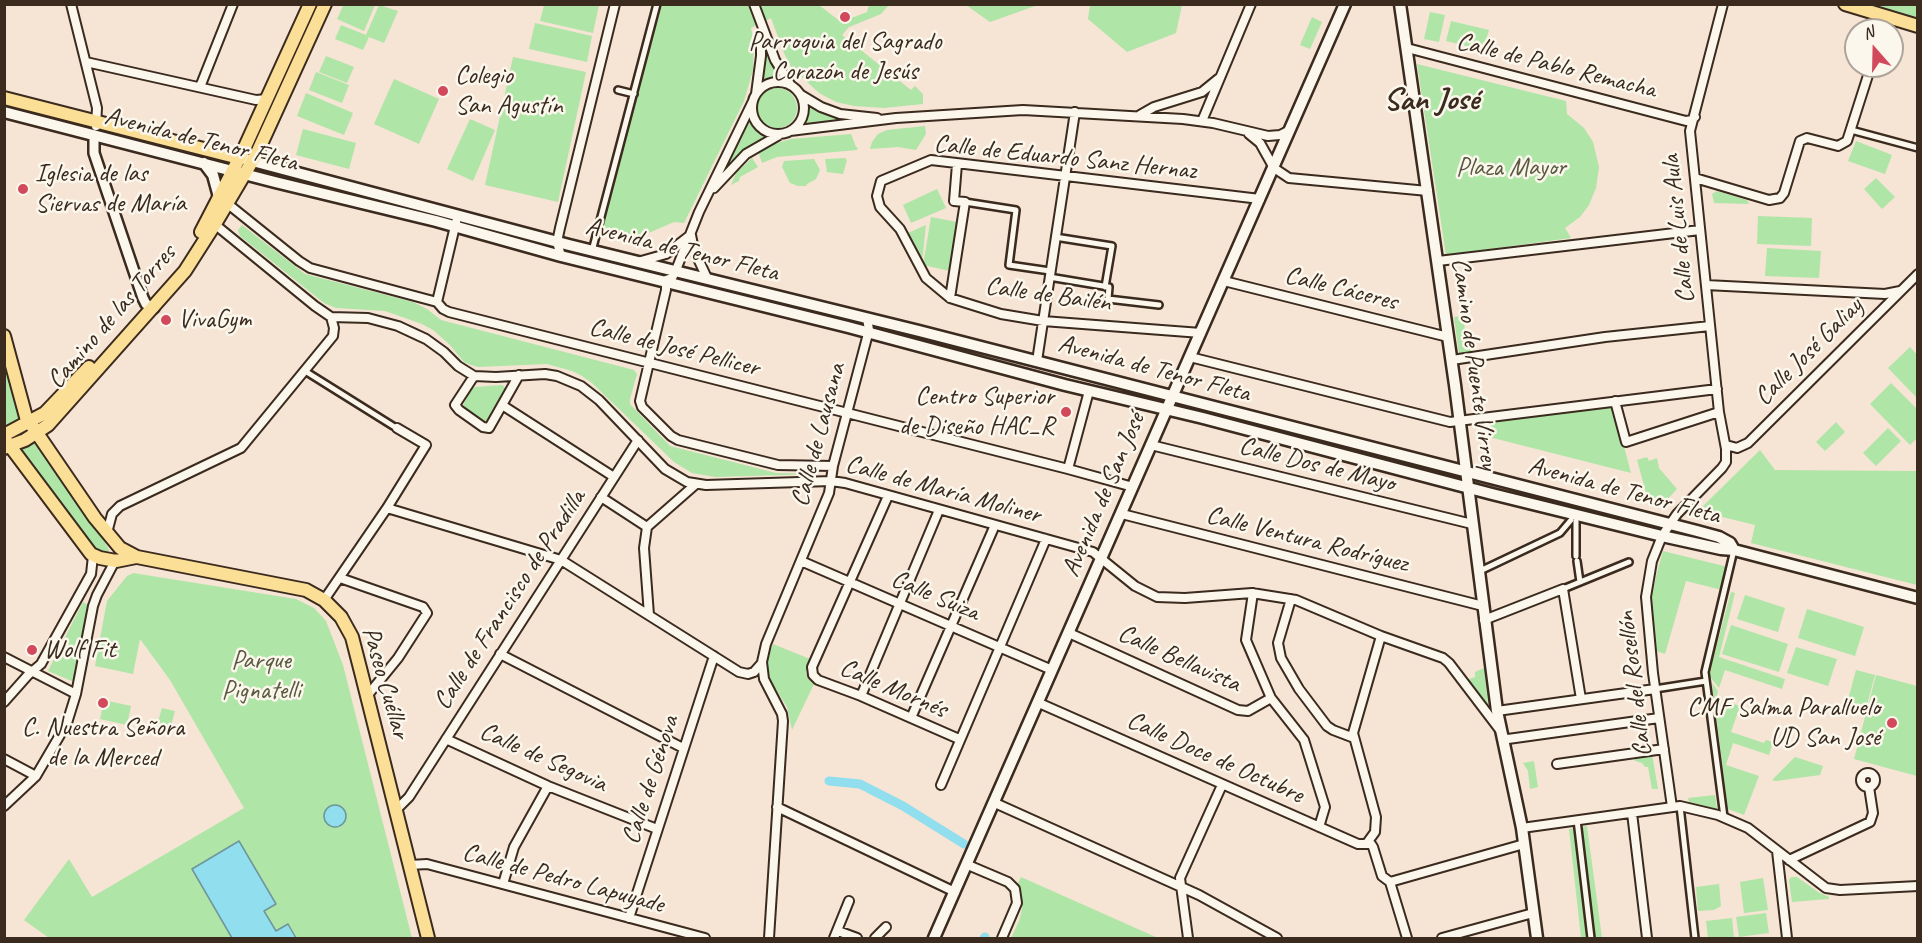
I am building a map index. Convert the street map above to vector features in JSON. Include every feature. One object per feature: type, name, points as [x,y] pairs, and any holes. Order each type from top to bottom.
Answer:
[{"type":"main road","name":"Camino de las Torres","points":[[224,200],[232,171],[310,4]]},
{"type":"main road","name":"Camino de las Torres","points":[[6,442],[51,422],[150,306],[185,271],[224,200],[245,174],[252,161],[325,4]]},
{"type":"main road","name":"Avenida de San José","points":[[934,939],[1345,4]]},
{"type":"main road","name":"Camino de Puente Virrey","points":[[1400,4],[1452,360],[1497,711],[1522,828],[1537,939]]},
{"type":"main road","points":[[1845,4],[1917,26]]},
{"type":"main road","name":"Avenida de Tenor Fleta","points":[[4,98],[252,161],[456,221],[561,256],[666,280],[1468,488],[1662,536],[1734,550],[1917,598]]},
{"type":"main road","name":"Avenida de Tenor Fleta","points":[[4,112],[232,171],[676,270],[1037,361],[1719,537],[1730,543],[1734,550]]},
{"type":"main road","points":[[204,163],[213,175],[224,200]]},
{"type":"main road","points":[[4,336],[21,405],[33,429],[111,539]]},
{"type":"main road","points":[[6,442],[93,556],[116,561]]},
{"type":"main road","name":"Paseo Cuéllar","points":[[111,539],[137,557]]},
{"type":"main road","name":"Paseo Cuéllar","points":[[116,561],[137,557],[297,587],[324,600],[336,611],[347,627],[367,696],[428,939]]},
{"type":"street","points":[[72,4],[96,105],[98,121],[94,135],[94,153],[150,306]]},
{"type":"street","points":[[200,87],[233,4]]},
{"type":"street","points":[[557,242],[615,4]]},
{"type":"street","points":[[592,251],[657,4]]},
{"type":"street","points":[[754,4],[775,60],[792,87],[800,94],[821,107],[840,114],[896,118]]},
{"type":"street","points":[[1202,121],[1251,4]]},
{"type":"street","name":"Calle de Luis Aula","points":[[1723,4],[1690,131],[1719,412],[1726,449]]},
{"type":"street","points":[[761,27],[761,56],[754,98],[754,118],[765,131],[781,134]]},
{"type":"street","name":"Calle de Pablo Remacha","points":[[1407,48],[1686,121],[1695,117]]},
{"type":"street","points":[[86,62],[256,100],[267,99]]},
{"type":"street","points":[[1140,116],[1154,107],[1207,89],[1221,75]]},
{"type":"street","points":[[1695,178],[1769,200],[1777,200],[1784,193],[1800,141],[1807,138],[1841,145],[1847,141],[1867,78]]},
{"type":"street","points":[[648,362],[666,290],[666,280],[672,278],[676,270],[706,198],[754,98],[761,88],[776,82],[792,87]]},
{"type":"street","points":[[618,90],[634,94]]},
{"type":"street","points":[[790,131],[797,126],[804,110],[800,94]]},
{"type":"street","points":[[1193,95],[1202,98],[1208,106]]},
{"type":"street","points":[[706,198],[737,161],[756,147],[781,134],[896,118],[1002,110],[1075,112],[1202,121],[1272,137],[1290,130]]},
{"type":"street","points":[[1037,361],[1075,112]]},
{"type":"street","points":[[1851,130],[1917,148]]},
{"type":"street","points":[[1247,133],[1260,143],[1274,168],[1282,176],[1294,180],[1428,191]]},
{"type":"street","name":"Calle de Eduardo Sanz Hernaz","points":[[877,192],[882,179],[928,161],[1260,199]]},
{"type":"street","points":[[957,164],[954,201],[1016,210],[1009,265],[1109,287],[1108,299],[1159,304]]},
{"type":"street","name":"Calle de Bailén","points":[[877,192],[880,207],[900,230],[926,278],[950,298],[1001,314],[1043,321],[1201,333]]},
{"type":"street","name":"Calle de José Pellicer","points":[[224,200],[310,268],[437,302],[449,312],[1133,487]]},
{"type":"street","points":[[950,298],[965,202]]},
{"type":"street","points":[[437,302],[456,221]]},
{"type":"street","points":[[212,222],[331,317],[368,318],[398,326],[426,339],[444,352],[458,366],[474,376],[455,405],[483,427],[489,428],[519,375]]},
{"type":"street","points":[[1438,261],[1700,230]]},
{"type":"street","points":[[638,262],[666,255],[691,234]]},
{"type":"street","points":[[691,234],[694,250],[707,278]]},
{"type":"street","points":[[1055,237],[1112,246],[1104,287]]},
{"type":"street","name":"Avenida de Tenor Fleta","points":[[557,242],[561,256]]},
{"type":"street","name":"Calle José Galiay","points":[[1726,449],[1737,448],[1748,443],[1917,274]]},
{"type":"street","name":"Calle Cáceres","points":[[1224,281],[1448,337]]},
{"type":"street","points":[[1706,285],[1888,294],[1902,290]]},
{"type":"street","points":[[1874,293],[1883,300],[1882,309]]},
{"type":"street","points":[[4,807],[36,776],[67,723],[76,694],[93,606],[116,561],[111,539],[112,514],[120,506],[241,448],[333,336],[334,328],[331,317]]},
{"type":"street","name":"Calle de Lausana","points":[[762,662],[766,644],[830,493],[833,466],[869,332],[870,326],[867,318]]},
{"type":"street","points":[[1452,360],[1596,338],[1710,326]]},
{"type":"street","points":[[1190,357],[1447,421],[1717,389]]},
{"type":"street","name":"Calle de María Moliner","points":[[648,362],[640,404],[675,439],[778,465],[833,466]]},
{"type":"street","points":[[305,371],[426,445],[387,508],[324,600]]},
{"type":"street","name":"Calle de María Moliner","points":[[474,376],[545,374],[557,376],[581,386],[598,400],[665,469],[681,479],[696,484],[845,483],[1093,552],[1135,586],[1157,597],[1190,598],[1253,593],[1291,599],[1447,660],[1501,734]]},
{"type":"street","points":[[1068,469],[1089,391]]},
{"type":"street","points":[[1615,401],[1626,442],[1719,412]]},
{"type":"street","points":[[502,405],[614,477]]},
{"type":"street","name":"Calle de Francisco de Pradilla","points":[[396,810],[409,797],[638,440]]},
{"type":"street","name":"Calle Dos de Mayo","points":[[1151,445],[1472,524]]},
{"type":"street","name":"Calle del Rosellón","points":[[1676,807],[1659,718],[1646,597],[1652,561],[1662,536],[1677,514],[1722,468],[1726,462],[1726,449]]},
{"type":"street","points":[[649,615],[644,548],[647,527],[696,484]]},
{"type":"street","points":[[850,584],[888,496]]},
{"type":"street","points":[[601,498],[647,527]]},
{"type":"street","points":[[387,508],[561,560],[739,672],[748,674],[754,672],[762,662]]},
{"type":"street","points":[[861,696],[939,510]]},
{"type":"street","name":"Calle Ventura Rodríguez","points":[[1122,514],[1483,606]]},
{"type":"street","points":[[1478,572],[1560,533],[1573,520],[1580,582]]},
{"type":"street","points":[[911,718],[995,525]]},
{"type":"street","points":[[941,785],[1046,539]]},
{"type":"street","points":[[1724,817],[1705,672],[1734,550]]},
{"type":"street","points":[[4,702],[41,664],[93,570],[93,556]]},
{"type":"street","name":"Calle Suiza","points":[[801,561],[1052,670]]},
{"type":"street","points":[[1484,620],[1629,562]]},
{"type":"street","points":[[340,578],[423,607],[427,612],[398,658],[367,696]]},
{"type":"street","name":"Calle Mornés","points":[[850,584],[812,667],[813,675],[818,680],[861,696],[959,739]]},
{"type":"street","points":[[1563,589],[1581,699]]},
{"type":"street","points":[[1253,593],[1245,639],[1271,698],[1304,741],[1325,807],[1319,827]]},
{"type":"street","points":[[1291,599],[1278,643],[1281,658],[1299,689],[1327,726],[1354,738]]},
{"type":"street","points":[[77,600],[84,600],[93,606]]},
{"type":"street","name":"Calle Bellavista","points":[[1069,633],[1238,710],[1248,711],[1271,698]]},
{"type":"street","points":[[1381,636],[1353,733],[1376,818],[1375,832],[1370,845],[1382,876],[1390,882],[1407,939]]},
{"type":"street","points":[[500,654],[683,748]]},
{"type":"street","name":"Calle de Génova","points":[[628,918],[714,656]]},
{"type":"street","points":[[4,657],[76,694]]},
{"type":"street","points":[[762,662],[764,680],[782,714],[783,721],[769,939]]},
{"type":"street","points":[[1497,711],[1706,681]]},
{"type":"street","name":"Calle Doce de Octubre","points":[[1039,703],[1358,844],[1370,845]]},
{"type":"street","points":[[1501,734],[1508,739],[1659,718]]},
{"type":"street","name":"Calle de Segovia","points":[[446,739],[548,786],[657,829]]},
{"type":"street","points":[[1557,764],[1664,749]]},
{"type":"street","points":[[4,759],[36,776]]},
{"type":"street","points":[[1188,939],[1180,877],[1222,785]]},
{"type":"street","points":[[503,884],[514,847],[548,786]]},
{"type":"street","points":[[1789,861],[1870,822],[1873,813],[1869,787]]},
{"type":"street","points":[[994,803],[1199,895],[1277,939]]},
{"type":"street","points":[[777,807],[956,892]]},
{"type":"street","points":[[1676,807],[1695,939]]},
{"type":"street","points":[[1522,828],[1676,807],[1724,817],[1748,828],[1819,884],[1833,890],[1917,886]]},
{"type":"street","points":[[1632,813],[1647,939]]},
{"type":"street","points":[[1577,820],[1591,939]]},
{"type":"street","points":[[1390,882],[1524,844]]},
{"type":"street","points":[[1776,849],[1787,939]]},
{"type":"street","name":"Calle de Pedro Lapuyade","points":[[410,865],[427,864],[705,939]]},
{"type":"street","points":[[968,865],[1008,882],[1015,889],[1017,903],[1002,939]]},
{"type":"street","points":[[1780,876],[1786,870],[1798,868]]},
{"type":"street","points":[[849,901],[836,935],[857,939]]},
{"type":"street","points":[[1442,939],[1533,912]]},
{"type":"street","points":[[875,939],[886,927]]},
{"type":"green space","points":[[344,4],[375,5],[364,31],[337,19]]},
{"type":"green space","points":[[1090,4],[1182,5],[1176,33],[1127,52],[1088,19]]},
{"type":"green space","points":[[379,5],[398,11],[384,43],[369,37],[363,50],[335,39],[341,25],[366,35]]},
{"type":"green space","points":[[544,5],[599,5],[593,33],[540,21]]},
{"type":"green space","points":[[662,5],[819,5],[841,22],[867,12],[869,5],[889,5],[881,14],[849,27],[842,35],[911,90],[915,86],[923,94],[923,104],[884,108],[854,106],[836,102],[819,93],[791,67],[771,18],[751,28],[754,41],[753,70],[744,101],[684,223],[674,222],[628,242],[599,234]]},
{"type":"green space","points":[[966,5],[1038,5],[990,22]]},
{"type":"green space","points":[[1871,5],[1917,5],[1917,18]]},
{"type":"green space","points":[[1430,12],[1445,15],[1439,42],[1424,39]]},
{"type":"green space","points":[[1312,17],[1322,22],[1310,49],[1300,45]]},
{"type":"green space","points":[[1451,21],[1489,30],[1483,50],[1446,41]]},
{"type":"green space","points":[[535,23],[592,36],[587,62],[529,49]]},
{"type":"green space","points":[[764,46],[781,78],[769,79],[761,83]]},
{"type":"green space","points":[[326,56],[354,67],[347,83],[319,72]]},
{"type":"green space","points":[[513,57],[586,72],[558,202],[485,185]]},
{"type":"green space","name":"Plaza Mayor","points":[[1417,64],[1566,101],[1567,114],[1584,128],[1593,142],[1599,167],[1596,188],[1589,205],[1580,217],[1565,228],[1571,238],[1446,255]]},
{"type":"green space","points":[[316,72],[349,85],[342,103],[309,90]]},
{"type":"green space","points":[[394,79],[439,99],[419,144],[374,124]]},
{"type":"green space","points":[[777,88],[785,89],[791,94],[796,100],[796,116],[791,122],[785,127],[777,128],[769,127],[763,122],[758,116],[757,108],[758,100],[763,94],[769,89]]},
{"type":"green space","points":[[306,93],[353,113],[344,135],[297,116]]},
{"type":"green space","points":[[809,104],[831,115],[855,120],[803,126],[808,116]]},
{"type":"green space","points":[[470,119],[495,130],[473,181],[447,169]]},
{"type":"green space","points":[[749,119],[757,131],[766,136],[750,145],[720,174]]},
{"type":"green space","points":[[925,126],[926,134],[916,150],[898,147],[870,149],[878,134],[887,130]]},
{"type":"green space","points":[[303,129],[356,143],[349,169],[296,155]]},
{"type":"green space","points":[[851,134],[857,150],[777,157],[762,163],[758,151],[791,139]]},
{"type":"green space","points":[[1856,141],[1892,155],[1885,174],[1848,161]]},
{"type":"green space","points":[[752,158],[758,167],[731,185],[736,173]]},
{"type":"green space","points":[[845,158],[847,160],[843,174],[827,172],[825,159]]},
{"type":"green space","points":[[814,159],[820,170],[816,179],[806,186],[790,183],[782,167],[784,161]]},
{"type":"green space","points":[[1876,178],[1895,197],[1882,209],[1864,189]]},
{"type":"green space","points":[[937,189],[946,208],[911,223],[903,205]]},
{"type":"green space","points":[[1717,191],[1747,200],[1749,204],[1714,203],[1712,194]]},
{"type":"green space","points":[[1758,216],[1812,218],[1811,246],[1757,244]]},
{"type":"green space","points":[[931,217],[957,222],[950,271],[923,265]]},
{"type":"green space","points":[[242,225],[305,274],[413,302],[441,320],[634,370],[637,374],[630,404],[670,446],[776,473],[820,474],[715,477],[692,473],[674,462],[582,376],[547,364],[479,367],[471,365],[464,362],[433,330],[422,324],[385,311],[336,308],[324,303],[240,236],[238,230]]},
{"type":"green space","points":[[926,225],[922,262],[908,233]]},
{"type":"green space","points":[[1767,248],[1821,251],[1819,278],[1765,276]]},
{"type":"green space","points":[[1463,316],[1467,345],[1475,352],[1459,354],[1454,317]]},
{"type":"green space","points":[[1910,347],[1917,355],[1917,398],[1888,368]]},
{"type":"green space","points":[[4,359],[19,417],[17,421],[5,426]]},
{"type":"green space","points":[[1891,383],[1917,409],[1917,438],[1910,445],[1870,404]]},
{"type":"green space","points":[[501,385],[506,391],[487,423],[462,407],[475,387]]},
{"type":"green space","points":[[1613,405],[1631,473],[1489,437],[1491,428],[1487,426],[1486,421]]},
{"type":"green space","points":[[1836,422],[1845,432],[1825,451],[1816,442]]},
{"type":"green space","points":[[1888,428],[1901,441],[1876,466],[1863,453]]},
{"type":"green space","points":[[30,437],[104,541],[109,550],[108,554],[91,546],[16,443]]},
{"type":"green space","points":[[1760,450],[1775,470],[1917,471],[1917,585],[1751,543],[1755,525],[1698,511]]},
{"type":"green space","points":[[1647,457],[1649,461],[1657,458],[1659,468],[1677,489],[1663,504],[1648,500],[1637,460]]},
{"type":"green space","points":[[1663,551],[1728,567],[1722,590],[1686,581],[1665,654],[1656,651],[1650,608]]},
{"type":"green space","name":"Parque Pignatelli","points":[[133,573],[296,599],[314,608],[326,621],[343,665],[412,938],[49,938],[24,920],[69,859],[92,897],[244,808],[170,680],[140,639],[133,674],[95,666],[107,601],[127,576]]},
{"type":"green space","points":[[1731,592],[1735,593],[1719,657],[1785,679],[1782,689],[1725,670],[1719,688],[1711,678],[1709,674]]},
{"type":"green space","points":[[1745,595],[1785,608],[1778,632],[1737,619]]},
{"type":"green space","points":[[83,602],[91,607],[74,682],[48,671]]},
{"type":"green space","points":[[1807,609],[1864,627],[1855,656],[1798,638]]},
{"type":"green space","points":[[1731,625],[1788,644],[1779,672],[1722,654]]},
{"type":"green space","points":[[773,644],[810,659],[806,673],[808,679],[814,684],[792,730],[787,707],[767,671],[767,657]]},
{"type":"green space","points":[[1796,647],[1837,659],[1828,686],[1787,673]]},
{"type":"green space","points":[[1484,668],[1488,704],[1486,705],[1467,680],[1475,677],[1475,672]]},
{"type":"green space","points":[[1856,670],[1875,675],[1865,712],[1846,707]]},
{"type":"green space","name":"CMF Salma Paralluelo UD San José","points":[[1876,675],[1917,686],[1917,776],[1854,759]]},
{"type":"green space","points":[[1712,683],[1718,691],[1716,698],[1740,706],[1731,732],[1764,743],[1766,740],[1773,742],[1769,755],[1733,743],[1726,765],[1759,776],[1744,815],[1728,809]]},
{"type":"green space","points":[[104,700],[131,706],[127,725],[100,719]]},
{"type":"green space","points":[[162,708],[175,711],[168,736],[155,732]]},
{"type":"green space","points":[[1652,754],[1658,789],[1652,789],[1648,767],[1635,761],[1634,757]]},
{"type":"green space","points":[[1795,757],[1823,766],[1820,775],[1772,780]]},
{"type":"green space","points":[[1534,761],[1538,787],[1530,789],[1528,771],[1523,763]]},
{"type":"green space","points":[[1715,795],[1717,809],[1689,802],[1688,798]]},
{"type":"green space","points":[[1587,826],[1602,938],[1581,938],[1569,829]]},
{"type":"green space","points":[[1021,877],[1158,938],[1011,938],[1022,909],[1021,891],[1017,885]]},
{"type":"green space","points":[[1791,877],[1797,877],[1829,899],[1792,902],[1789,880]]},
{"type":"green space","points":[[1763,878],[1768,910],[1744,913],[1740,882]]},
{"type":"green space","points":[[1719,884],[1721,906],[1714,910],[1698,911],[1696,887]]},
{"type":"green space","points":[[1766,913],[1769,933],[1739,937],[1736,917]]},
{"type":"green space","points":[[1732,918],[1734,938],[1708,938],[1706,921]]},
{"type":"water","points":[[335,805],[343,808],[346,816],[343,824],[335,827],[327,824],[324,816],[327,808]]},
{"type":"water","points":[[239,841],[276,904],[264,911],[276,931],[288,924],[296,938],[232,938],[192,869]]},
{"type":"waterway","points":[[829,781],[860,784],[903,806],[964,844]]},
{"type":"place","name":"Parroquia del Sagrado Corazón de Jesús","points":[[845,17]]},
{"type":"place","name":"Colegio San Agustín","points":[[443,91]]},
{"type":"place","name":"Iglesia de las Siervas de María","points":[[23,189]]},
{"type":"place","name":"VivaGym","points":[[166,320]]},
{"type":"place","name":"Centro Superior de Diseño HAC_R","points":[[1066,412]]},
{"type":"place","name":"Wolf Fit","points":[[32,650]]},
{"type":"place","name":"C. Nuestra Señora de la Merced","points":[[103,703]]},
{"type":"place","name":"CMF Salma Paralluelo UD San José","points":[[1892,723]]},
{"type":"district","name":"San José","points":[[1431,101]]}]
